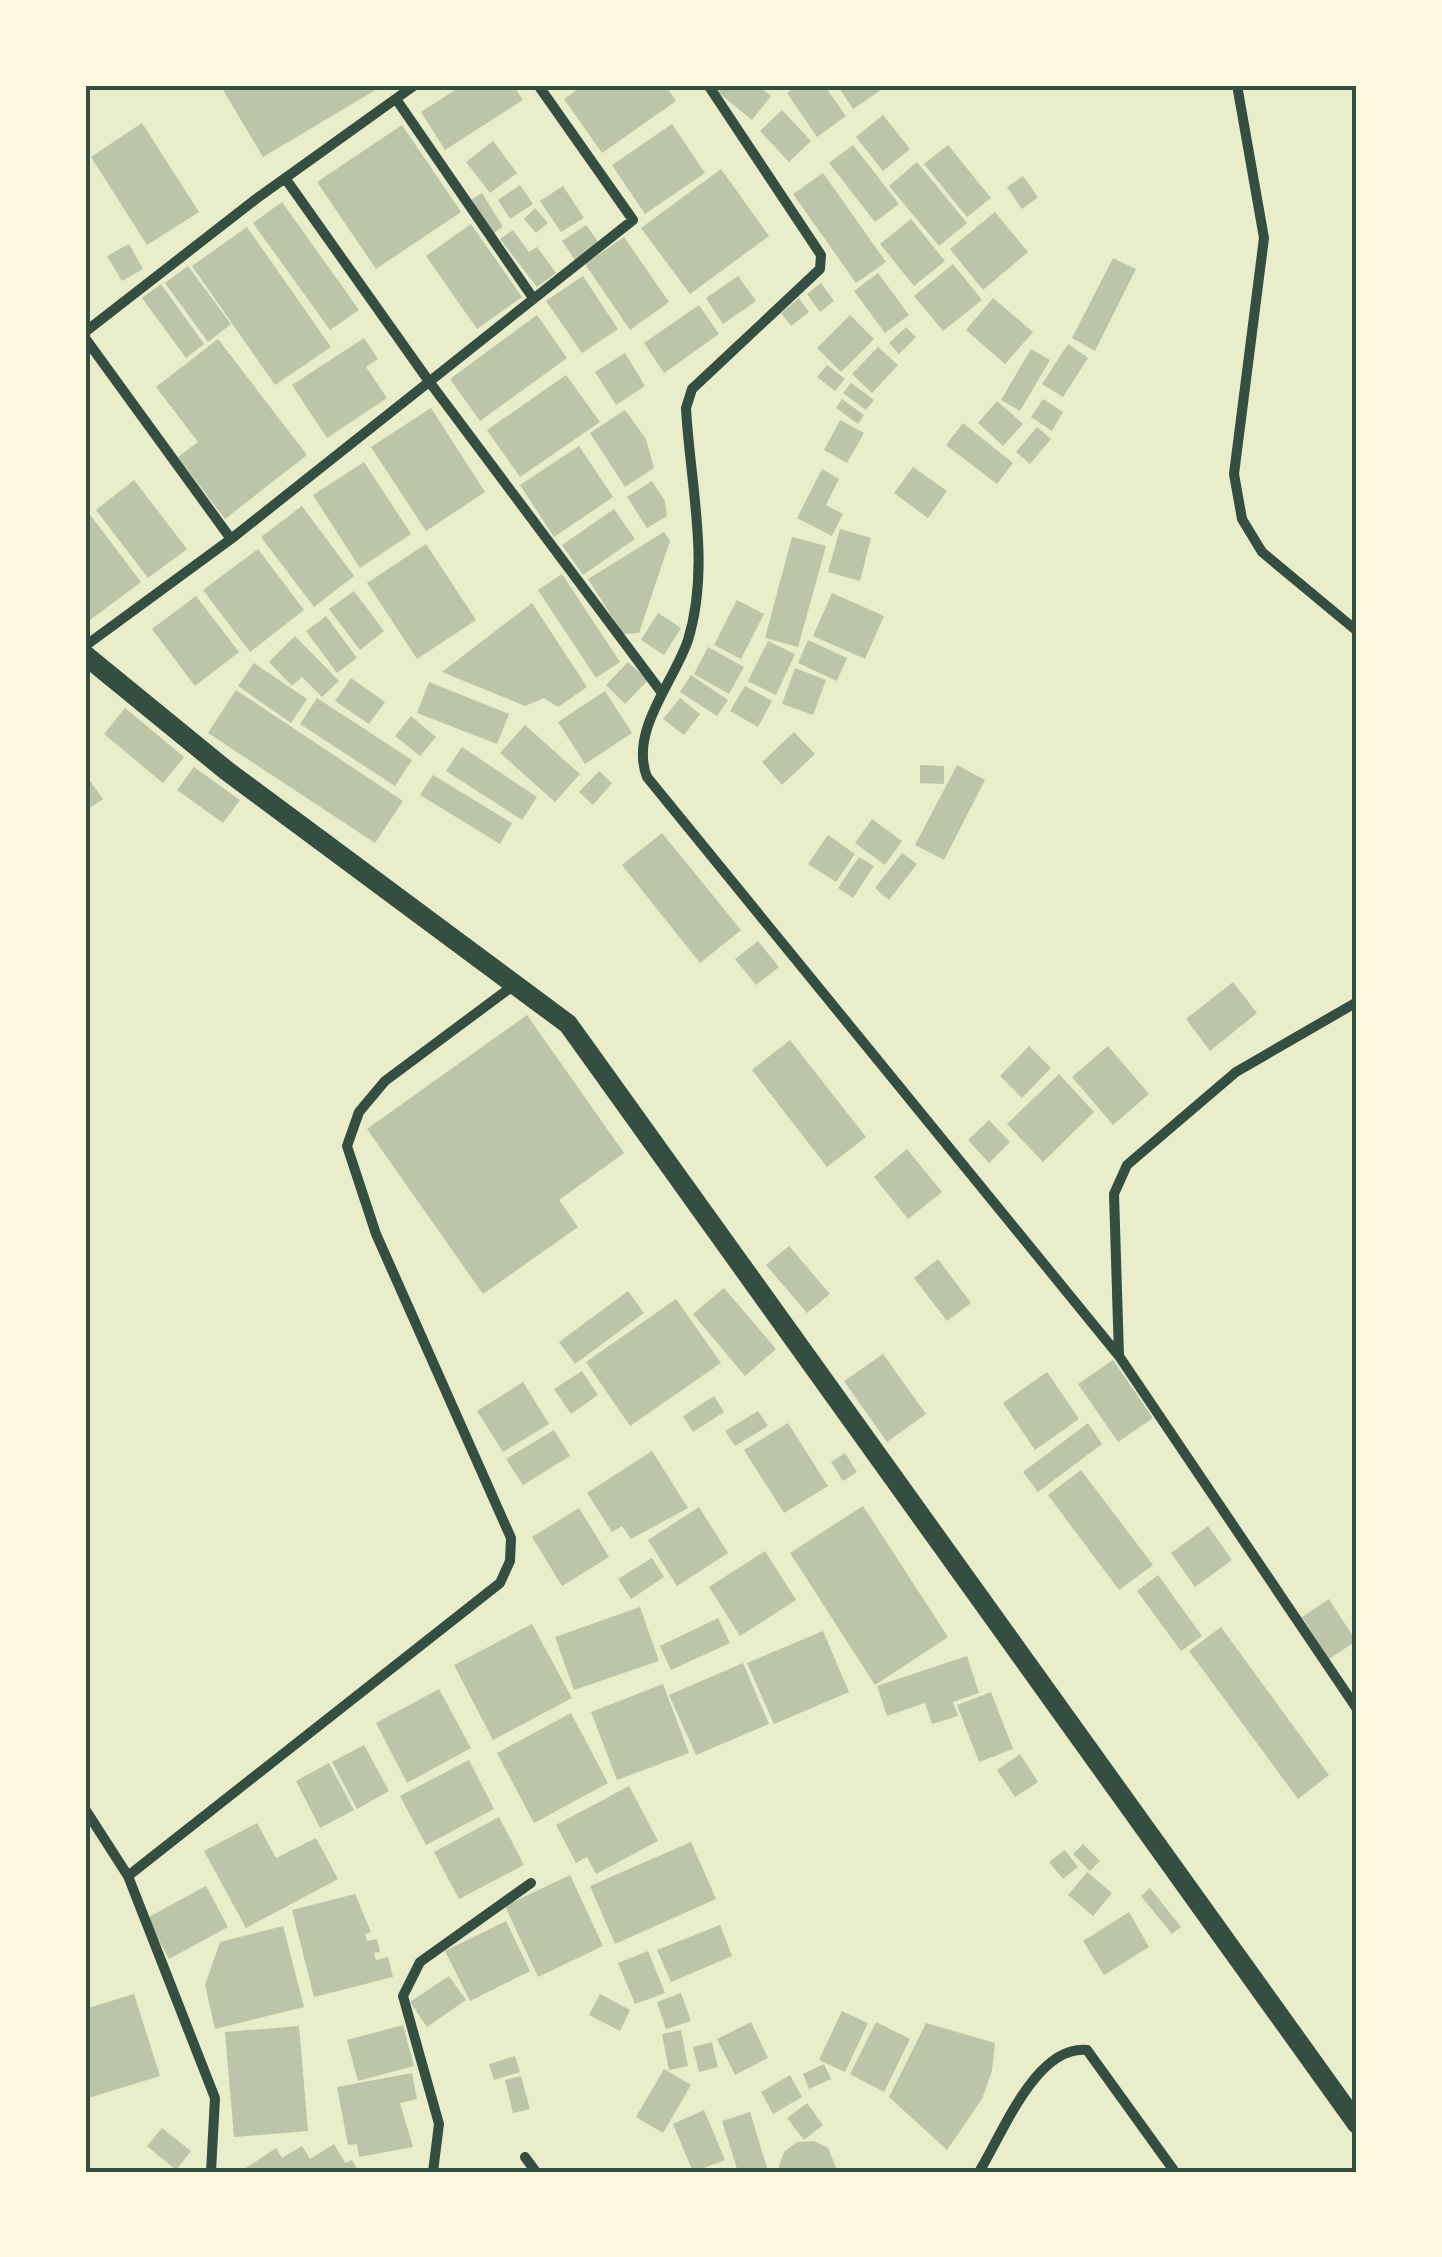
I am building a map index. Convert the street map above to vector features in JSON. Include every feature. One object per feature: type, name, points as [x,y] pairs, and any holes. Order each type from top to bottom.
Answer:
[{"type":"main road","points":[[85,655],[228,772],[568,1024],[1357,2124]]},
{"type":"street","points":[[231,539],[85,335],[285,178],[415,85]]},
{"type":"street","points":[[85,646],[231,539],[633,220],[538,85]]},
{"type":"street","points":[[708,85],[821,255],[820,269],[692,388],[686,408],[698,592],[687,642],[662,693],[643,751],[647,777],[1119,1356],[1357,1709]]},
{"type":"street","points":[[1236,85],[1264,238],[1234,474],[1242,519],[1262,552],[1357,631]]},
{"type":"street","points":[[396,99],[533,298]]},
{"type":"street","points":[[285,178],[428,380],[662,693]]},
{"type":"street","points":[[128,1876],[500,1582],[510,1561],[511,1538],[376,1234],[347,1146],[359,1112],[385,1081],[514,984]]},
{"type":"street","points":[[1119,1356],[1114,1194],[1127,1166],[1236,1072],[1357,1002]]},
{"type":"street","points":[[85,1810],[128,1876],[215,2098],[211,2172]]},
{"type":"street","points":[[433,2172],[439,2124],[403,1996],[420,1962],[531,1883]]},
{"type":"street","points":[[979,2172],[1046,2061],[1069,2048],[1087,2050],[1175,2172]]},
{"type":"street","points":[[524,2157],[536,2172]]},
{"type":"building","points":[[220,85],[384,85],[263,157]]},
{"type":"building","points":[[463,85],[513,85],[523,100],[445,150],[421,112]]},
{"type":"building","points":[[584,85],[665,85],[676,101],[602,153],[564,99]]},
{"type":"building","points":[[709,85],[758,85],[771,96],[752,120]]},
{"type":"building","points":[[798,85],[824,85],[846,116],[817,137],[787,93]]},
{"type":"building","points":[[837,85],[878,85],[881,90],[853,109]]},
{"type":"building","points":[[782,110],[811,141],[789,162],[760,131]]},
{"type":"building","points":[[883,115],[910,149],[883,171],[856,137]]},
{"type":"building","points":[[142,123],[199,212],[147,245],[91,157]]},
{"type":"building","points":[[672,124],[705,173],[645,214],[612,165]]},
{"type":"building","points":[[402,125],[461,212],[376,269],[317,182]]},
{"type":"building","points":[[493,141],[517,173],[490,193],[466,162]]},
{"type":"building","points":[[853,145],[899,204],[875,222],[829,163]]},
{"type":"building","points":[[948,145],[991,198],[967,217],[924,164]]},
{"type":"building","points":[[917,162],[967,223],[939,246],[889,186]]},
{"type":"building","points":[[721,169],[769,236],[690,294],[641,228]]},
{"type":"building","points":[[823,173],[886,262],[856,283],[793,194]]},
{"type":"building","points":[[1023,176],[1038,197],[1022,209],[1007,187]]},
{"type":"building","points":[[520,185],[533,204],[510,219],[498,200]]},
{"type":"building","points":[[563,186],[584,218],[561,232],[540,201]]},
{"type":"building","points":[[482,193],[503,227],[492,234],[471,200]]},
{"type":"building","points":[[282,202],[359,310],[330,330],[253,223]]},
{"type":"building","points":[[535,208],[548,223],[536,233],[524,219]]},
{"type":"building","points":[[995,212],[1028,252],[983,290],[950,249]]},
{"type":"building","points":[[911,219],[945,261],[914,286],[880,244]]},
{"type":"building","points":[[471,224],[522,297],[477,329],[426,256]]},
{"type":"building","points":[[586,225],[599,243],[575,260],[562,241]]},
{"type":"building","points":[[247,227],[331,347],[275,385],[192,266]]},
{"type":"building","points":[[513,230],[529,252],[537,247],[556,273],[537,287],[500,239]]},
{"type":"building","points":[[624,237],[669,302],[630,330],[585,264]]},
{"type":"building","points":[[129,244],[143,269],[122,281],[107,256]]},
{"type":"building","points":[[1113,258],[1136,269],[1095,351],[1072,338]]},
{"type":"building","points":[[953,264],[982,300],[943,331],[914,296]]},
{"type":"building","points":[[188,266],[231,324],[208,342],[165,283]]},
{"type":"building","points":[[878,273],[909,315],[885,333],[854,291]]},
{"type":"building","points":[[583,276],[618,329],[582,353],[546,301]]},
{"type":"building","points":[[738,276],[756,301],[723,324],[706,298]]},
{"type":"building","points":[[821,283],[834,301],[820,312],[807,294]]},
{"type":"building","points":[[161,284],[204,344],[186,358],[142,298]]},
{"type":"building","points":[[799,298],[809,312],[791,326],[781,313]]},
{"type":"building","points":[[993,298],[1033,332],[1005,364],[966,330]]},
{"type":"building","points":[[699,305],[719,334],[664,373],[644,343]]},
{"type":"building","points":[[537,315],[567,358],[480,421],[450,379]]},
{"type":"building","points":[[850,315],[874,339],[841,372],[817,348]]},
{"type":"building","points":[[906,327],[916,337],[899,354],[889,343]]},
{"type":"building","points":[[364,338],[378,359],[366,367],[387,398],[327,438],[292,385]]},
{"type":"building","points":[[218,339],[307,455],[225,519],[178,457],[198,442],[156,387]]},
{"type":"building","points":[[1068,344],[1088,358],[1063,397],[1042,384]]},
{"type":"building","points":[[878,347],[898,365],[872,393],[852,374]]},
{"type":"building","points":[[1031,349],[1050,360],[1020,411],[1001,400]]},
{"type":"building","points":[[625,353],[645,386],[616,405],[595,372]]},
{"type":"building","points":[[827,365],[845,379],[835,391],[817,377]]},
{"type":"building","points":[[566,375],[600,422],[520,477],[487,430]]},
{"type":"building","points":[[851,383],[874,400],[866,410],[843,393]]},
{"type":"building","points":[[842,399],[864,415],[858,424],[836,408]]},
{"type":"building","points":[[1043,399],[1063,412],[1052,431],[1031,417]]},
{"type":"building","points":[[997,401],[1023,424],[1003,446],[978,423]]},
{"type":"building","points":[[431,408],[485,492],[426,531],[371,447]]},
{"type":"building","points":[[625,410],[646,439],[654,468],[625,487],[590,433]]},
{"type":"building","points":[[840,420],[864,433],[847,463],[824,450]]},
{"type":"building","points":[[963,423],[1013,463],[997,484],[946,445]]},
{"type":"building","points":[[1037,427],[1051,439],[1030,464],[1016,452]]},
{"type":"building","points":[[579,446],[613,497],[554,537],[520,485]]},
{"type":"building","points":[[364,462],[411,534],[360,568],[313,495]]},
{"type":"building","points":[[913,467],[947,491],[928,518],[894,493]]},
{"type":"building","points":[[822,469],[839,479],[826,505],[843,514],[832,536],[797,518]]},
{"type":"building","points":[[134,480],[187,549],[148,578],[96,510]]},
{"type":"building","points":[[652,481],[665,501],[667,516],[647,528],[627,497]]},
{"type":"building","points":[[302,506],[354,576],[314,607],[261,537]]},
{"type":"building","points":[[614,509],[635,539],[583,575],[562,545]]},
{"type":"building","points":[[88,512],[141,582],[90,620],[85,614]]},
{"type":"building","points":[[840,529],[871,538],[860,581],[828,572]]},
{"type":"building","points":[[664,532],[670,541],[639,633],[623,634],[588,579]]},
{"type":"building","points":[[792,537],[826,546],[798,647],[765,638]]},
{"type":"building","points":[[426,544],[476,620],[417,659],[367,583]]},
{"type":"building","points":[[258,549],[304,610],[250,652],[203,590]]},
{"type":"building","points":[[562,574],[620,662],[596,678],[538,590]]},
{"type":"building","points":[[354,591],[384,631],[360,650],[329,609]]},
{"type":"building","points":[[832,593],[884,616],[865,659],[813,636]]},
{"type":"building","points":[[196,596],[239,652],[195,686],[152,629]]},
{"type":"building","points":[[737,600],[764,614],[741,659],[714,645]]},
{"type":"building","points":[[532,603],[587,687],[558,707],[544,698],[525,706],[442,672]]},
{"type":"building","points":[[658,613],[681,628],[664,655],[641,640]]},
{"type":"building","points":[[326,616],[357,658],[337,673],[306,631]]},
{"type":"building","points":[[295,636],[339,681],[322,697],[302,677],[292,686],[269,662]]},
{"type":"building","points":[[808,640],[847,658],[837,681],[798,663]]},
{"type":"building","points":[[768,641],[795,654],[776,695],[748,681]]},
{"type":"building","points":[[708,647],[744,667],[729,694],[694,674]]},
{"type":"building","points":[[628,662],[648,680],[625,704],[606,685]]},
{"type":"building","points":[[254,663],[307,699],[291,723],[238,686]]},
{"type":"building","points":[[795,668],[826,680],[813,715],[782,704]]},
{"type":"building","points":[[691,675],[728,700],[717,716],[680,692]]},
{"type":"building","points":[[351,678],[385,702],[369,724],[335,701]]},
{"type":"building","points":[[429,682],[509,714],[497,744],[417,713]]},
{"type":"building","points":[[745,686],[772,701],[758,727],[730,711]]},
{"type":"building","points":[[236,690],[403,801],[375,843],[208,733]]},
{"type":"building","points":[[605,691],[632,733],[585,764],[558,722]]},
{"type":"building","points":[[317,698],[412,760],[395,786],[300,724]]},
{"type":"building","points":[[680,698],[700,714],[684,735],[663,719]]},
{"type":"building","points":[[125,708],[184,757],[163,783],[104,734]]},
{"type":"building","points":[[411,716],[436,737],[420,756],[395,736]]},
{"type":"building","points":[[525,725],[580,774],[555,802],[500,753]]},
{"type":"building","points":[[794,732],[815,754],[782,785],[762,762]]},
{"type":"building","points":[[462,747],[537,797],[522,820],[446,771]]},
{"type":"building","points":[[920,765],[944,766],[944,784],[920,783]]},
{"type":"building","points":[[957,765],[985,780],[944,860],[915,845]]},
{"type":"building","points":[[194,767],[240,800],[223,823],[177,790]]},
{"type":"building","points":[[599,771],[612,783],[593,805],[579,792]]},
{"type":"building","points":[[85,774],[103,799],[85,811]]},
{"type":"building","points":[[433,775],[512,823],[500,844],[420,795]]},
{"type":"building","points":[[872,819],[902,841],[885,865],[855,843]]},
{"type":"building","points":[[662,833],[741,930],[700,963],[622,865]]},
{"type":"building","points":[[828,835],[855,854],[836,882],[808,864]]},
{"type":"building","points":[[902,853],[917,864],[889,900],[875,888]]},
{"type":"building","points":[[859,857],[874,866],[853,898],[838,888]]},
{"type":"building","points":[[758,941],[779,967],[756,985],[735,959]]},
{"type":"building","points":[[1233,982],[1257,1013],[1210,1051],[1186,1019]]},
{"type":"building","points":[[527,1015],[624,1153],[559,1200],[578,1227],[483,1294],[367,1129]]},
{"type":"building","points":[[790,1040],[866,1137],[827,1167],[752,1070]]},
{"type":"building","points":[[1029,1046],[1051,1068],[1022,1098],[1000,1076]]},
{"type":"building","points":[[1108,1046],[1149,1094],[1113,1125],[1072,1077]]},
{"type":"building","points":[[1059,1074],[1094,1112],[1043,1162],[1007,1124]]},
{"type":"building","points":[[989,1120],[1010,1142],[989,1163],[968,1140]]},
{"type":"building","points":[[907,1149],[942,1192],[908,1219],[874,1177]]},
{"type":"building","points":[[789,1246],[830,1294],[807,1313],[766,1265]]},
{"type":"building","points":[[938,1259],[971,1303],[947,1321],[914,1278]]},
{"type":"building","points":[[724,1288],[776,1349],[745,1376],[693,1314]]},
{"type":"building","points":[[628,1291],[644,1313],[575,1364],[559,1342]]},
{"type":"building","points":[[676,1299],[721,1363],[630,1426],[586,1362]]},
{"type":"building","points":[[883,1354],[926,1414],[887,1442],[844,1381]]},
{"type":"building","points":[[1113,1360],[1153,1418],[1118,1442],[1078,1384]]},
{"type":"building","points":[[582,1371],[598,1395],[571,1414],[554,1389]]},
{"type":"building","points":[[1047,1372],[1079,1419],[1035,1450],[1003,1403]]},
{"type":"building","points":[[523,1382],[549,1424],[503,1452],[477,1411]]},
{"type":"building","points":[[714,1396],[724,1412],[693,1432],[683,1416]]},
{"type":"building","points":[[758,1411],[768,1426],[735,1446],[725,1431]]},
{"type":"building","points":[[788,1423],[828,1486],[784,1513],[744,1450]]},
{"type":"building","points":[[1088,1423],[1102,1444],[1038,1492],[1023,1472]]},
{"type":"building","points":[[554,1430],[570,1456],[523,1485],[506,1459]]},
{"type":"building","points":[[652,1451],[688,1508],[631,1539],[622,1526],[612,1532],[587,1493]]},
{"type":"building","points":[[845,1453],[857,1472],[843,1481],[831,1462]]},
{"type":"building","points":[[1081,1470],[1153,1565],[1119,1590],[1048,1495]]},
{"type":"building","points":[[863,1506],[948,1637],[875,1685],[790,1553]]},
{"type":"building","points":[[699,1507],[728,1553],[677,1586],[648,1540]]},
{"type":"building","points":[[579,1508],[609,1557],[562,1586],[532,1537]]},
{"type":"building","points":[[1208,1526],[1232,1560],[1195,1587],[1171,1553]]},
{"type":"building","points":[[765,1551],[796,1600],[740,1636],[709,1587]]},
{"type":"building","points":[[652,1558],[664,1577],[631,1599],[618,1579]]},
{"type":"building","points":[[1158,1575],[1202,1636],[1181,1651],[1137,1591]]},
{"type":"building","points":[[1329,1599],[1356,1641],[1329,1659],[1302,1617]]},
{"type":"building","points":[[640,1607],[659,1661],[574,1690],[555,1637]]},
{"type":"building","points":[[718,1618],[730,1643],[671,1670],[660,1646]]},
{"type":"building","points":[[532,1624],[572,1698],[493,1740],[454,1665]]},
{"type":"building","points":[[1221,1627],[1329,1775],[1298,1799],[1189,1651]]},
{"type":"building","points":[[823,1631],[849,1692],[774,1724],[747,1663]]},
{"type":"building","points":[[967,1656],[979,1693],[953,1702],[958,1716],[932,1724],[925,1703],[887,1716],[877,1686]]},
{"type":"building","points":[[743,1663],[769,1724],[696,1755],[669,1695]]},
{"type":"building","points":[[663,1684],[689,1753],[617,1780],[591,1712]]},
{"type":"building","points":[[439,1689],[471,1748],[407,1783],[376,1723]]},
{"type":"building","points":[[991,1692],[1013,1749],[979,1762],[957,1705]]},
{"type":"building","points":[[571,1713],[608,1783],[534,1823],[497,1753]]},
{"type":"building","points":[[364,1745],[389,1791],[357,1809],[332,1762]]},
{"type":"building","points":[[1020,1754],[1038,1782],[1015,1797],[997,1770]]},
{"type":"building","points":[[469,1760],[494,1809],[426,1845],[400,1796]]},
{"type":"building","points":[[329,1763],[354,1810],[320,1828],[296,1781]]},
{"type":"building","points":[[629,1786],[658,1841],[596,1874],[587,1857],[576,1863],[556,1825]]},
{"type":"building","points":[[499,1817],[524,1865],[459,1899],[434,1852]]},
{"type":"building","points":[[257,1823],[276,1858],[316,1838],[338,1879],[246,1928],[204,1851]]},
{"type":"building","points":[[691,1842],[716,1899],[615,1944],[590,1886]]},
{"type":"building","points":[[1083,1844],[1100,1861],[1090,1871],[1073,1854]]},
{"type":"building","points":[[1065,1850],[1078,1867],[1063,1879],[1049,1862]]},
{"type":"building","points":[[1087,1872],[1112,1893],[1093,1916],[1068,1895]]},
{"type":"building","points":[[570,1875],[603,1946],[538,1977],[505,1906]]},
{"type":"building","points":[[206,1886],[228,1927],[169,1959],[147,1918]]},
{"type":"building","points":[[1150,1888],[1181,1927],[1172,1934],[1141,1896]]},
{"type":"building","points":[[355,1894],[371,1932],[365,1934],[367,1941],[377,1939],[380,1952],[374,1953],[376,1960],[388,1957],[393,1977],[314,1997],[292,1910]]},
{"type":"building","points":[[1129,1912],[1149,1947],[1104,1975],[1083,1941]]},
{"type":"building","points":[[506,1921],[530,1971],[470,2001],[445,1951]]},
{"type":"building","points":[[720,1925],[732,1956],[671,1982],[657,1950]]},
{"type":"building","points":[[283,1926],[304,2007],[215,2029],[205,1985],[220,1942]]},
{"type":"building","points":[[648,1951],[665,1993],[635,2004],[618,1963]]},
{"type":"building","points":[[449,1976],[466,2000],[427,2027],[410,2002]]},
{"type":"building","points":[[681,1993],[691,2021],[666,2029],[657,2002]]},
{"type":"building","points":[[134,1994],[160,2076],[85,2099],[85,2009]]},
{"type":"building","points":[[600,1994],[630,2010],[620,2031],[589,2015]]},
{"type":"building","points":[[842,2011],[868,2023],[845,2072],[819,2060]]},
{"type":"building","points":[[751,2022],[768,2058],[735,2075],[717,2039]]},
{"type":"building","points":[[876,2022],[910,2039],[884,2092],[850,2074]]},
{"type":"building","points":[[926,2023],[995,2043],[992,2071],[982,2099],[947,2150],[889,2097]]},
{"type":"building","points":[[403,2025],[414,2066],[358,2081],[347,2040]]},
{"type":"building","points":[[299,2026],[308,2131],[234,2137],[225,2032]]},
{"type":"building","points":[[681,2030],[688,2066],[669,2070],[662,2034]]},
{"type":"building","points":[[712,2042],[718,2067],[699,2072],[693,2047]]},
{"type":"building","points":[[515,2056],[520,2072],[494,2080],[489,2064]]},
{"type":"building","points":[[824,2064],[831,2079],[809,2089],[803,2074]]},
{"type":"building","points":[[664,2069],[691,2085],[663,2133],[636,2117]]},
{"type":"building","points":[[412,2073],[417,2099],[400,2103],[413,2147],[359,2157],[357,2144],[348,2145],[337,2087]]},
{"type":"building","points":[[790,2075],[802,2097],[773,2114],[761,2092]]},
{"type":"building","points":[[521,2076],[530,2109],[513,2113],[505,2080]]},
{"type":"building","points":[[807,2103],[823,2125],[804,2140],[787,2118]]},
{"type":"building","points":[[704,2110],[725,2160],[693,2172],[673,2124]]},
{"type":"building","points":[[750,2112],[768,2171],[738,2172],[722,2121]]},
{"type":"building","points":[[162,2128],[191,2151],[176,2170],[147,2146]]},
{"type":"building","points":[[814,2141],[828,2148],[838,2172],[777,2172],[784,2152],[797,2142]]},
{"type":"building","points":[[334,2144],[345,2163],[352,2160],[359,2172],[240,2172],[276,2148],[282,2158],[302,2146],[310,2159]]}]
